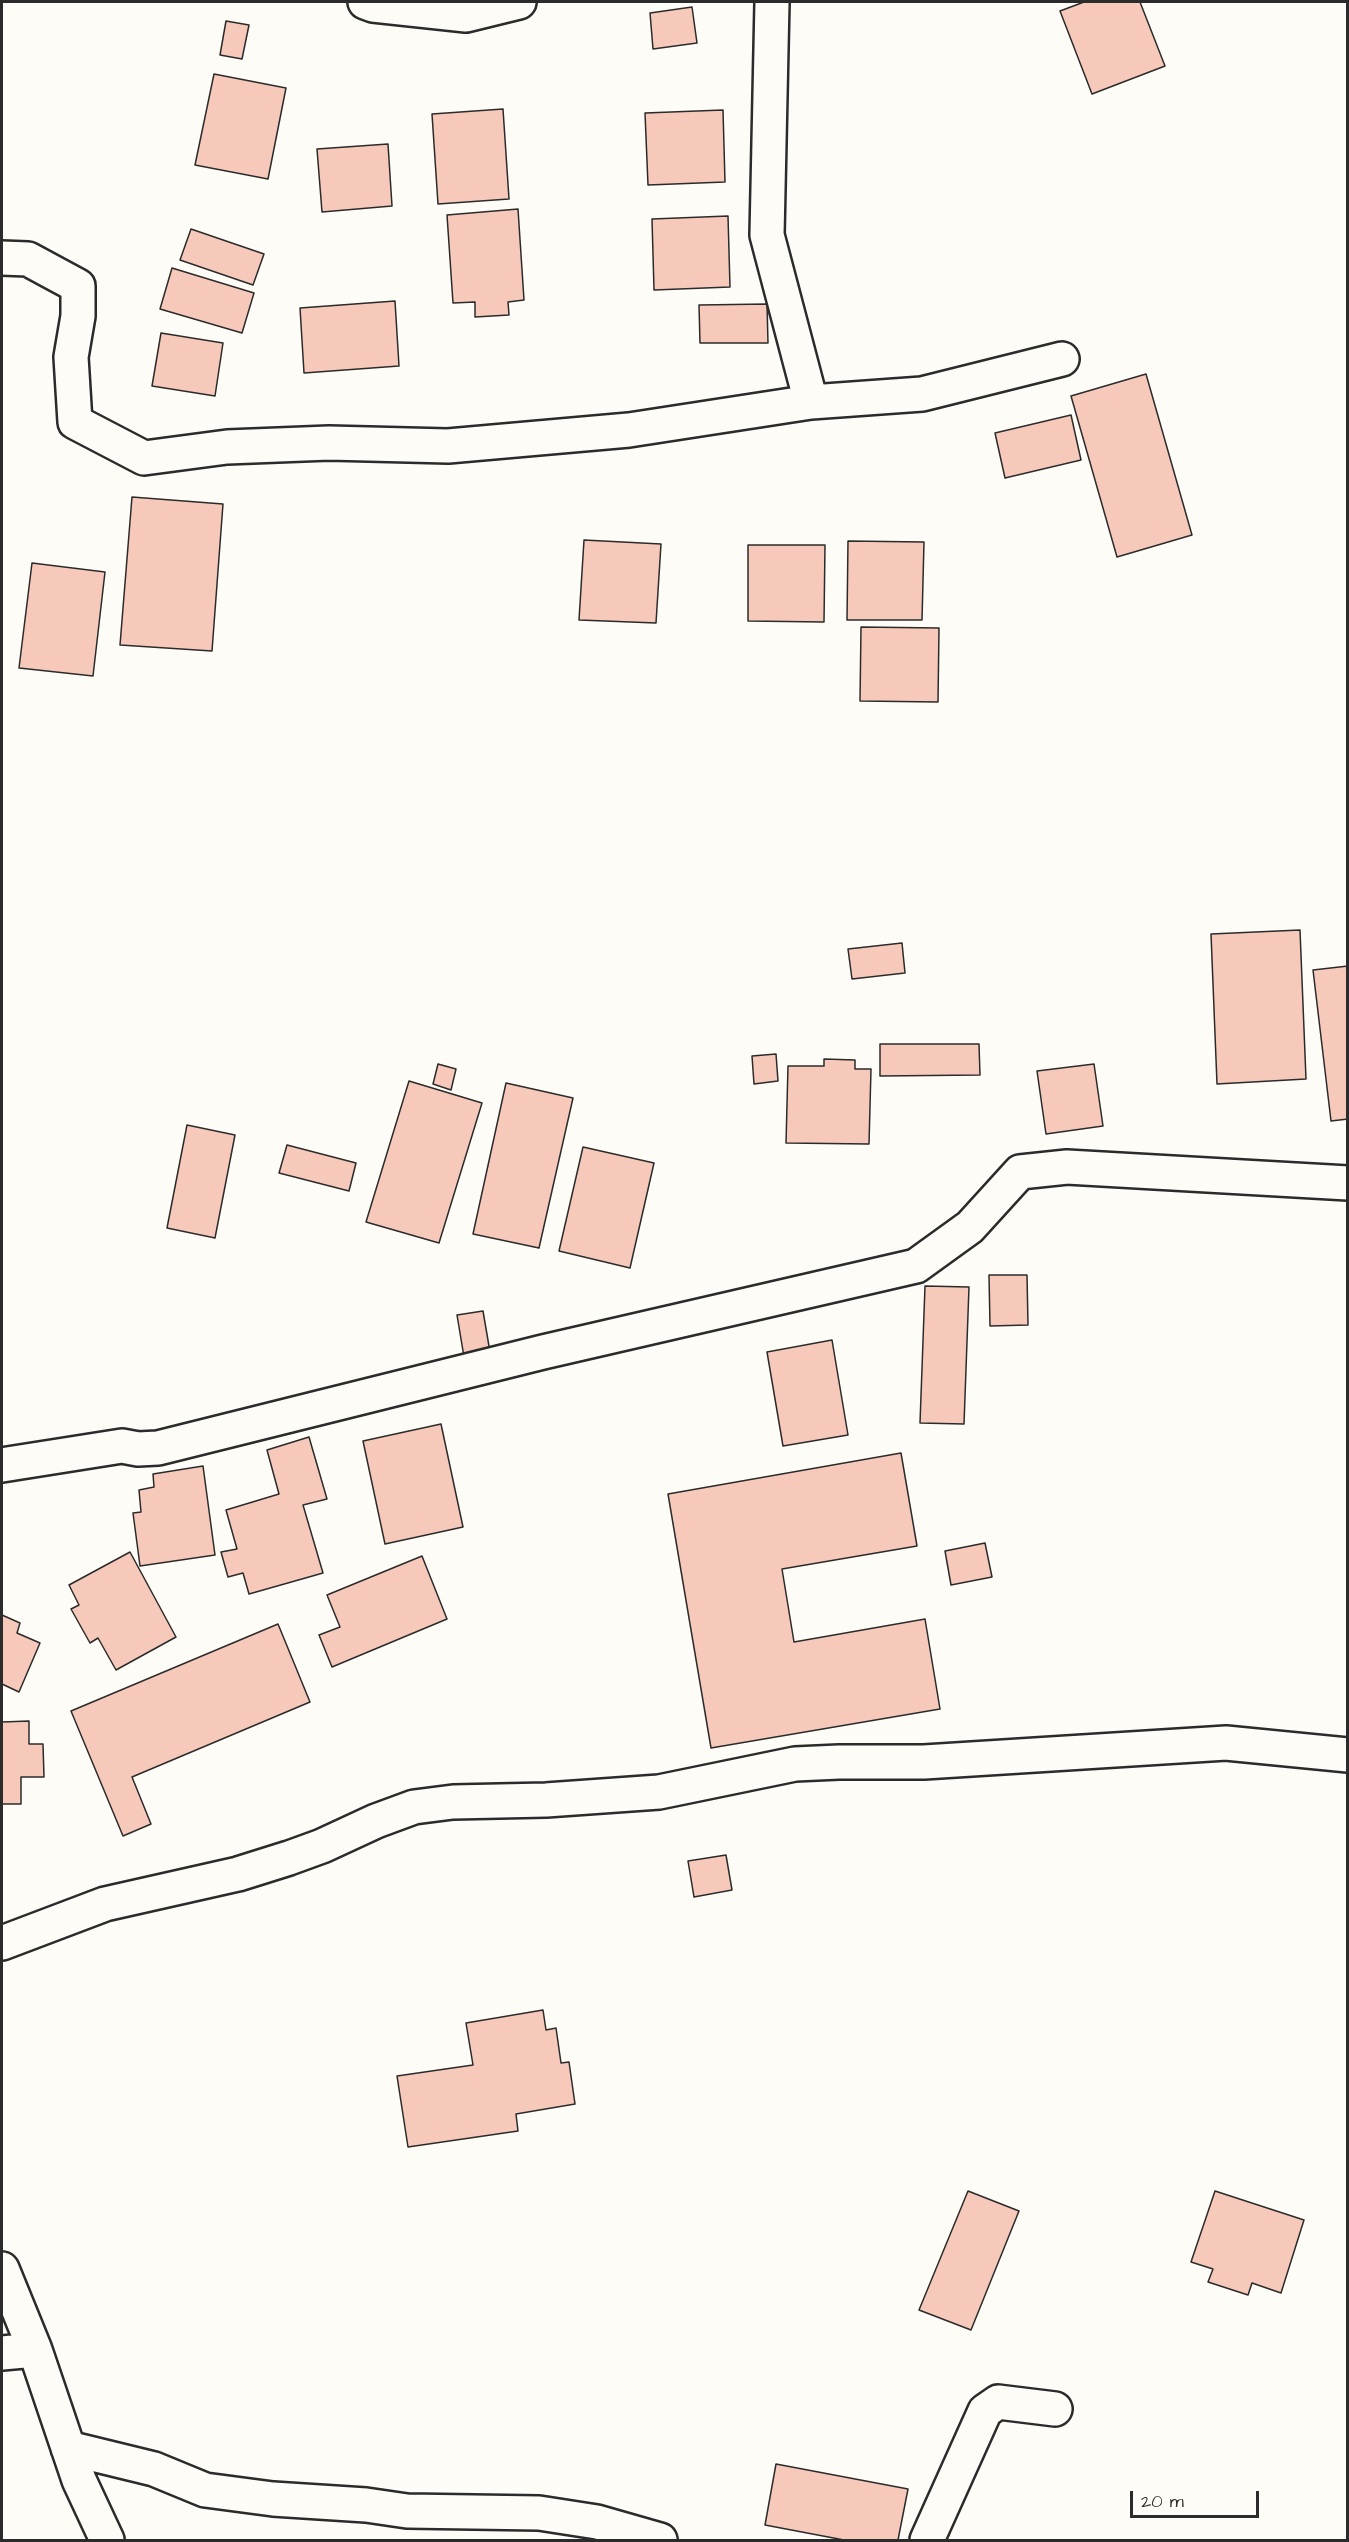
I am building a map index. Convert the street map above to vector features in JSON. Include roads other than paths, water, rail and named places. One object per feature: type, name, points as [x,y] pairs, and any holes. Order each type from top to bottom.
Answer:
[{"type":"street","points":[[365,2],[373,5],[466,15],[519,2]]},
{"type":"street","points":[[772,2],[767,235],[811,402]]},
{"type":"street","points":[[2,258],[28,259],[78,286],[78,316],[71,357],[75,422],[144,458],[238,446],[329,443],[448,446],[629,430],[811,402],[922,394],[1062,358]]},
{"type":"street","points":[[2,1465],[122,1446],[138,1449],[158,1448],[532,1355],[916,1266],[970,1227],[1020,1172],[1067,1167],[1347,1183]]},
{"type":"street","points":[[2,1943],[105,1904],[238,1874],[322,1846],[376,1821],[414,1808],[453,1802],[546,1800],[659,1792],[795,1764],[828,1762],[924,1762],[1226,1743],[1347,1755]]},
{"type":"street","points":[[2,2269],[35,2350],[79,2480],[107,2541]]},
{"type":"street","points":[[2,2353],[35,2350]]},
{"type":"street","points":[[927,2541],[985,2411],[998,2402],[1055,2409]]},
{"type":"street","points":[[68,2448],[154,2469],[205,2490],[273,2499],[366,2505],[407,2511],[539,2512],[597,2522],[660,2541]]}]
